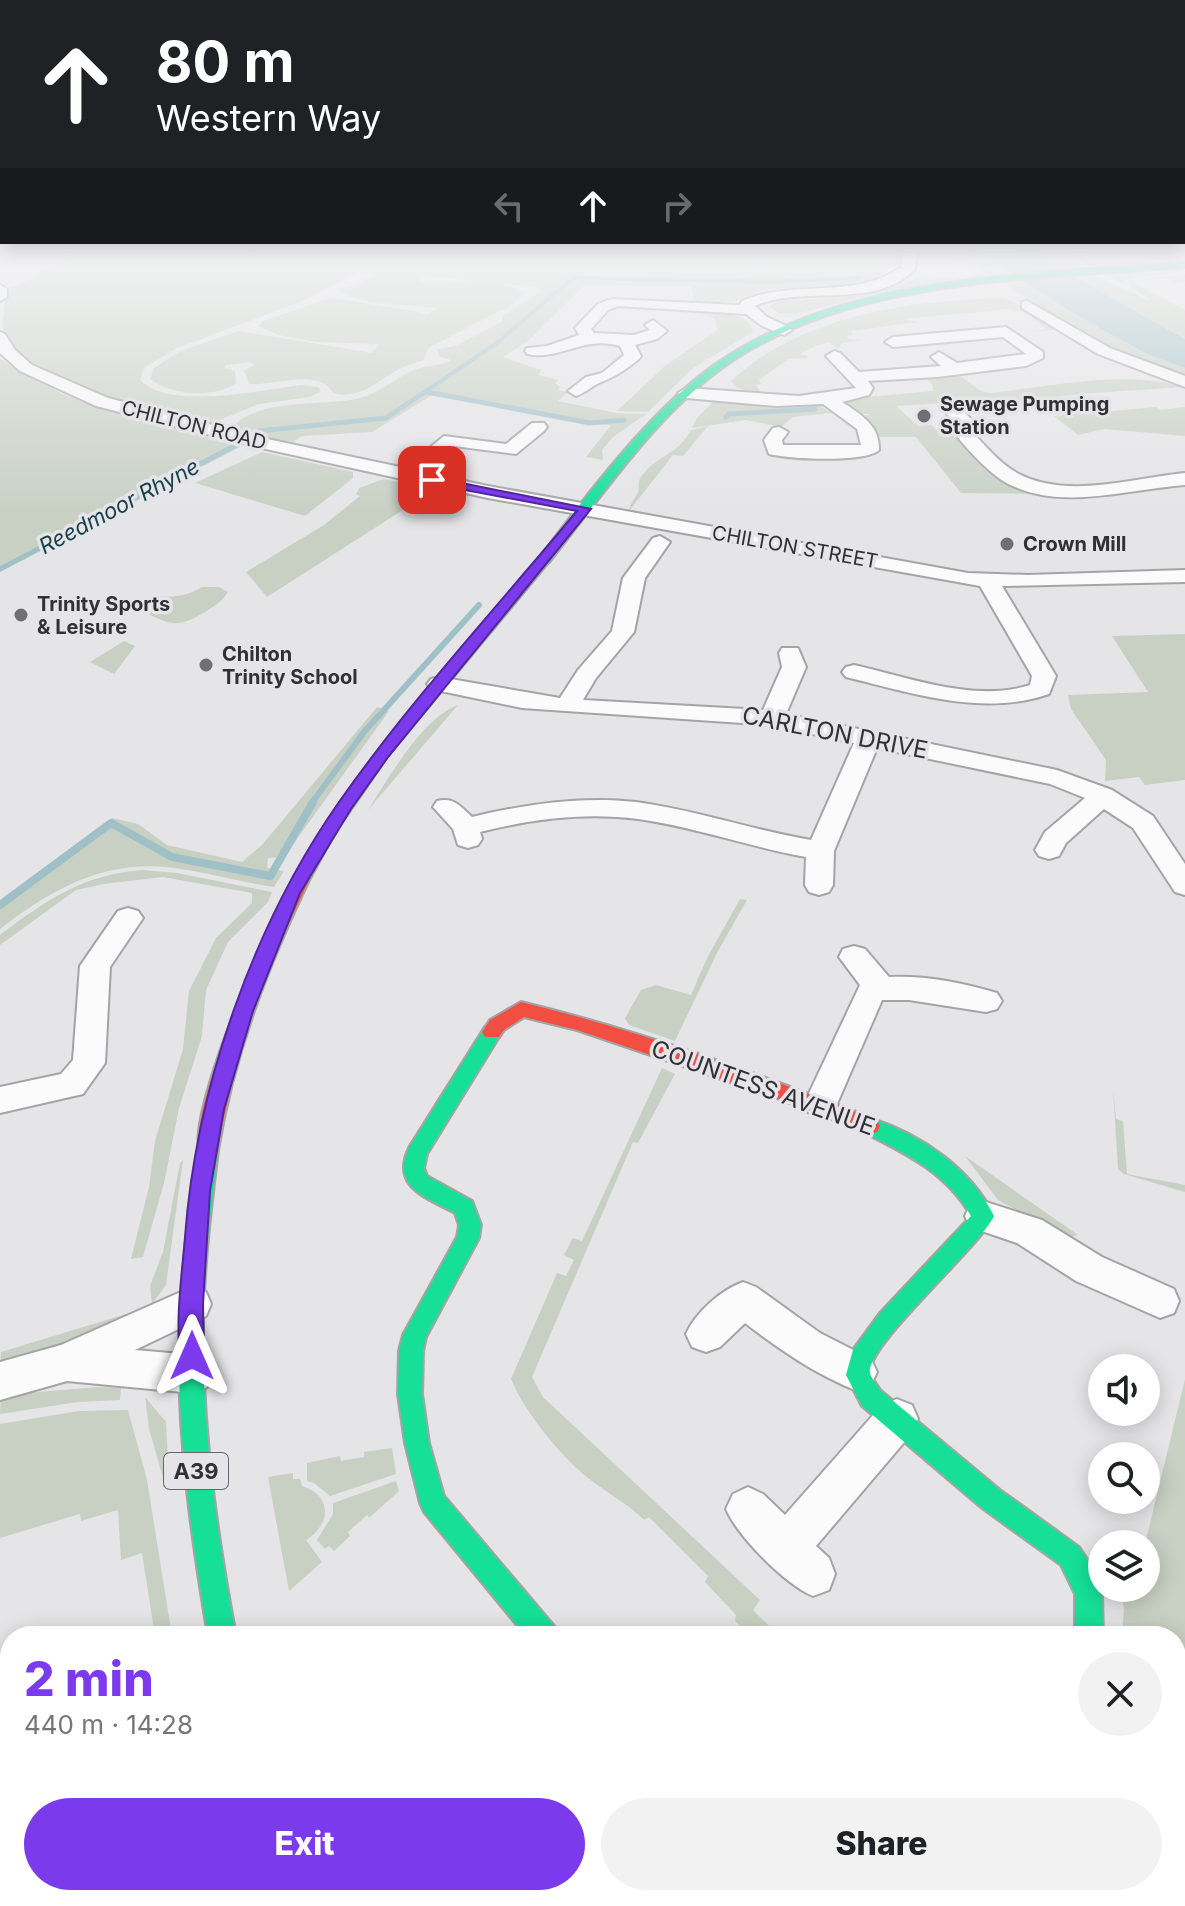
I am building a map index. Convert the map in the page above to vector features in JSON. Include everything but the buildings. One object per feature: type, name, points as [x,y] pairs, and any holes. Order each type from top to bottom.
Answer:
[{"type":"main road","name":"A39","points":[[220,1626],[209,1580],[196,1473],[192,1304],[203,1166],[214,1109],[232,1048],[273,935],[308,865],[362,781],[638,444],[691,388],[735,354],[771,337]]},
{"type":"main road","name":"COUNTESS AVENUE","points":[[535,1626],[443,1518],[427,1486],[409,1384],[408,1359],[414,1336],[468,1238],[472,1223],[469,1210],[459,1201],[418,1182],[413,1168],[417,1152],[488,1038],[506,1017],[521,1009],[560,1017],[821,1104],[885,1132],[967,1185],[980,1204],[983,1216]]},
{"type":"main road","points":[[983,1216],[975,1229],[878,1330],[860,1355],[857,1372],[871,1398],[1011,1514],[1048,1536],[1080,1567],[1090,1596],[1089,1626]]},
{"type":"street","name":"CHILTON ROAD","points":[[0,337],[8,353],[26,368],[102,402],[266,444],[408,475]]},
{"type":"street","points":[[533,351],[553,351],[569,342],[589,338],[621,341],[643,337]]},
{"type":"street","points":[[893,342],[952,337]]},
{"type":"street","points":[[856,377],[950,371],[954,368],[1026,361],[1037,355],[1013,337]]},
{"type":"street","points":[[1080,337],[1104,351],[1185,382]]},
{"type":"street","points":[[918,340],[954,368]]},
{"type":"street","points":[[576,391],[592,380],[608,376],[633,356],[626,343],[621,341]]},
{"type":"street","points":[[691,388],[771,400],[863,391],[865,388],[856,377],[834,356]]},
{"type":"street","points":[[774,447],[809,453],[870,450],[871,443],[864,425],[825,397]]},
{"type":"street","points":[[954,412],[969,426],[966,436],[989,461],[1026,485],[1075,489],[1185,479]]},
{"type":"street","points":[[463,418],[439,438],[510,450],[538,427]]},
{"type":"street","points":[[408,475],[450,440]]},
{"type":"street","name":"CHILTON STREET","points":[[408,475],[988,581],[1185,576]]},
{"type":"street","points":[[567,706],[586,675],[623,632],[634,578],[649,540],[686,547]]},
{"type":"street","points":[[854,672],[996,699],[1030,694],[1041,689],[1044,676],[988,581]]},
{"type":"street","points":[[772,718],[792,660],[819,667]]},
{"type":"street","name":"CARLTON DRIVE","points":[[439,684],[511,699],[567,706],[728,713],[772,718],[1057,778],[1103,796],[1143,822],[1181,870]]},
{"type":"street","points":[[819,885],[820,851],[868,738]]},
{"type":"street","points":[[1066,838],[1103,796]]},
{"type":"street","points":[[446,807],[467,833],[537,811],[606,808],[642,811],[820,851]]},
{"type":"street","points":[[0,1100],[72,1094],[89,1063],[95,966],[128,918]]},
{"type":"street","points":[[854,957],[880,987]]},
{"type":"street","points":[[821,1104],[870,993],[880,987],[986,1001]]},
{"type":"street","points":[[983,1216],[1029,1231],[1089,1269],[1160,1301]]},
{"type":"street","points":[[706,1334],[743,1299],[806,1346],[857,1372]]},
{"type":"street","points":[[0,1381],[67,1362],[192,1304]]},
{"type":"street","points":[[67,1362],[193,1374]]},
{"type":"street","points":[[748,1509],[799,1560],[897,1419]]},
{"type":"shaded area","points":[[4,337],[207,337],[177,348],[144,368],[140,380],[172,395],[194,397],[301,385],[318,387],[321,391],[310,397],[259,404],[212,423],[200,423],[111,400],[39,370],[5,341]]},
{"type":"shaded area","points":[[221,337],[275,337],[372,353],[379,344],[315,342],[289,337],[450,337],[428,348],[424,360],[399,369],[352,394],[333,393],[327,385],[307,379],[249,384],[244,370],[254,365],[251,362],[226,365],[224,368],[235,371],[236,383],[217,391],[181,392],[150,379],[154,368],[180,351]]},
{"type":"shaded area","points":[[473,337],[532,337],[503,357],[541,370],[538,375],[559,380],[555,383],[560,387],[558,390],[568,392],[558,401],[616,413],[646,414],[613,437],[602,450],[603,460],[586,457],[611,425],[589,424],[432,395],[372,432],[302,436],[290,444],[243,434],[249,428],[238,433],[232,428],[243,418],[273,407],[365,397],[417,369],[448,362],[451,360],[439,356],[437,349],[455,346]]},
{"type":"shaded area","points":[[708,337],[745,337],[693,368],[648,412],[617,411],[666,365]]},
{"type":"shaded area","points":[[798,337],[847,337],[862,340],[842,343],[839,349],[829,343],[817,345],[800,354],[808,356],[806,358],[788,359],[759,380],[761,384],[756,385],[762,394],[738,388],[731,381],[759,359]]},
{"type":"shaded area","points":[[1089,337],[1116,337],[1147,354],[1185,368],[1185,378],[1114,352]]},
{"type":"shaded area","points":[[0,359],[60,393],[93,406],[242,446],[0,572]]},
{"type":"shaded area","points":[[923,375],[959,375],[981,391],[990,393],[1112,379],[1160,382],[1182,387],[1079,394],[1034,400],[1022,405],[1013,399],[896,406],[918,426],[931,425],[942,435],[957,433],[990,466],[1062,494],[961,493],[916,437],[879,437],[864,416],[871,414],[860,414],[841,402],[933,391],[932,384]]},
{"type":"shaded area","points":[[715,400],[772,406],[814,403],[832,413],[793,417],[781,427],[746,420],[692,428],[697,418]]},
{"type":"shaded area","points":[[1156,407],[1161,410],[1185,407],[1185,436],[1104,429],[1078,435],[1054,416]]},
{"type":"shaded area","points":[[708,426],[683,456],[673,455],[629,511],[640,479],[647,470],[679,445],[691,430]]},
{"type":"shaded area","points":[[262,452],[353,472],[353,478],[305,516],[195,483]]},
{"type":"shaded area","points":[[384,479],[434,490],[267,597],[246,572],[324,525],[360,496],[356,495],[359,488]]},
{"type":"shaded area","points":[[202,587],[219,587],[228,592],[213,607],[184,622],[162,620],[135,608],[137,601],[184,595]]},
{"type":"shaded area","points":[[1185,634],[1185,780],[1145,785],[1139,777],[1105,781],[1106,760],[1071,709],[1068,695],[1148,692],[1112,636]]},
{"type":"shaded area","points":[[124,641],[135,646],[114,674],[90,662]]},
{"type":"shaded area","points":[[458,705],[368,810],[419,735]]},
{"type":"shaded area","points":[[377,707],[389,711],[284,857],[268,858],[267,868],[284,871],[274,887],[164,867],[118,869],[97,874],[56,892],[0,929],[0,901],[112,818],[138,824],[167,845],[242,862],[262,845]]},
{"type":"shaded area","points":[[143,870],[177,873],[272,892],[268,902],[228,942],[206,990],[202,1036],[179,1108],[164,1183],[143,1257],[131,1259],[149,1187],[155,1141],[183,1049],[189,991],[216,938],[252,903],[252,893],[163,877],[104,884],[76,890],[0,945],[0,935],[50,900],[84,883]]},
{"type":"shaded area","points":[[740,899],[747,900],[718,951],[675,1041],[629,1025],[625,1018],[641,990],[656,985],[691,995],[707,958]]},
{"type":"shaded area","points":[[662,1068],[675,1074],[638,1143],[633,1142],[532,1377],[543,1397],[760,1600],[753,1610],[769,1626],[740,1626],[735,1621],[736,1615],[705,1582],[708,1576],[649,1517],[644,1520],[583,1474],[563,1454],[542,1430],[511,1379],[557,1273],[566,1276],[574,1260],[564,1255],[573,1238],[582,1241]]},
{"type":"shaded area","points":[[1113,1089],[1116,1119],[1123,1121],[1127,1174],[1185,1185],[1185,1192],[1124,1174],[1118,1169]]},
{"type":"shaded area","points":[[965,1156],[1078,1235],[1066,1238],[998,1200]]},
{"type":"shaded area","points":[[183,1160],[166,1285],[152,1304],[150,1286],[163,1252]]},
{"type":"shaded area","points":[[126,1314],[127,1320],[0,1369],[1,1352]]},
{"type":"shaded area","points":[[1185,1379],[1185,1626],[1123,1626],[1123,1602],[1160,1602],[1160,1530],[1148,1530],[1152,1514],[1160,1514],[1160,1482]]},
{"type":"shaded area","points":[[121,1388],[120,1400],[78,1402],[0,1414],[1,1395]]},
{"type":"shaded area","points":[[145,1397],[166,1422],[169,1483],[164,1481],[149,1429]]},
{"type":"shaded area","points":[[128,1410],[147,1480],[170,1626],[153,1626],[142,1553],[121,1560],[118,1510],[81,1521],[80,1514],[0,1538],[0,1424],[79,1411]]},
{"type":"shaded area","points":[[392,1448],[396,1474],[330,1496],[307,1481],[307,1463],[340,1456],[341,1461],[364,1457],[364,1452]]},
{"type":"shaded area","points":[[293,1473],[293,1479],[300,1479],[302,1486],[319,1496],[325,1510],[321,1526],[306,1540],[322,1562],[289,1591],[268,1477]]},
{"type":"shaded area","points":[[396,1481],[399,1491],[348,1532],[350,1536],[334,1551],[329,1546],[325,1549],[317,1540],[333,1514],[333,1503]]},
{"type":"water","points":[[1116,337],[1185,339],[1185,368],[1147,354]]},
{"type":"waterway","name":"Reedmoor Rhyne","points":[[422,394],[504,337]]},
{"type":"waterway","points":[[435,394],[427,392],[590,423],[624,420]]},
{"type":"waterway","name":"Reedmoor Rhyne","points":[[259,431],[386,418],[422,394]]},
{"type":"waterway","points":[[726,417],[729,414],[815,409]]},
{"type":"waterway","name":"Reedmoor Rhyne","points":[[0,569],[238,444]]},
{"type":"waterway","points":[[311,804],[364,732],[479,605]]},
{"type":"waterway","points":[[271,875],[313,802]]},
{"type":"waterway","points":[[0,905],[111,823],[172,857],[270,876]]},
{"type":"traffic: fast","points":[[545,559],[668,411],[715,369],[767,337]]},
{"type":"traffic: fast","points":[[492,1032],[417,1152],[413,1168],[418,1182],[464,1207],[470,1225],[468,1238],[415,1335],[411,1351],[410,1394],[417,1443],[433,1503],[536,1626]]},
{"type":"traffic: fast","points":[[870,1126],[920,1152],[949,1172],[962,1184],[983,1216],[975,1229],[888,1320],[861,1358],[858,1375],[871,1398],[991,1499],[1070,1556],[1082,1574],[1088,1594],[1089,1626]]},
{"type":"traffic: fast","points":[[208,1150],[194,1271],[192,1382],[200,1491],[220,1626]]},
{"type":"traffic: slow","points":[[304,874],[327,832],[384,751],[545,559]]},
{"type":"traffic: jam","points":[[208,1150],[222,1078],[244,1008],[304,874]]},
{"type":"traffic: jam","points":[[492,1032],[521,1009],[579,1023],[778,1090],[870,1126]]},
{"type":"place","name":"Sewage Pumping Station","points":[[924,416]]},
{"type":"place","name":"Crown Mill","points":[[1007,544]]},
{"type":"place","name":"Trinity Sports & Leisure","points":[[21,615]]},
{"type":"place","name":"Chilton Trinity School","points":[[206,665]]},
{"type":"route","points":[[192,1356],[199,1191],[214,1109],[244,1011],[292,893],[344,807],[382,754],[585,509],[432,480]]}]
